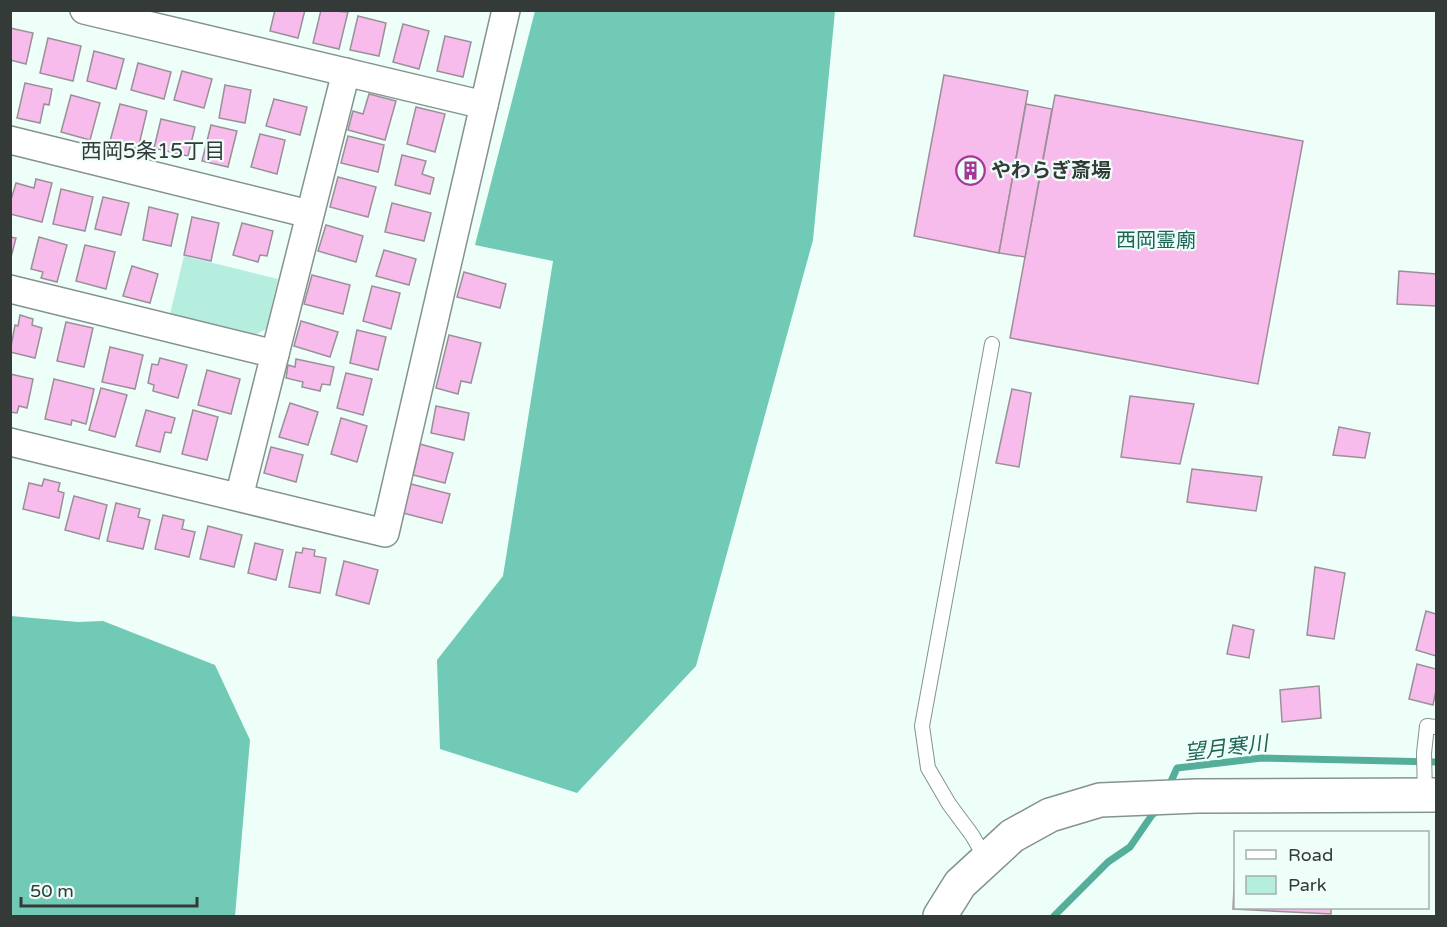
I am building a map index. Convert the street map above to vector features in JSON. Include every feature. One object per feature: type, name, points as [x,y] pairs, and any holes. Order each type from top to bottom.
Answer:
[{"type":"street","points":[[84,10],[484,105]]},
{"type":"street","points":[[10,442],[386,533],[506,10]]},
{"type":"street","points":[[239,497],[346,72]]},
{"type":"street","points":[[10,140],[309,214]]},
{"type":"street","points":[[10,289],[275,354]]},
{"type":"street","points":[[940,916],[960,884],[1012,836],[1050,815],[1100,800],[1429,789]]},
{"type":"lane","points":[[986,860],[928,768],[922,726],[992,344]]},
{"type":"lane","points":[[1429,789],[1424,753],[1427,726],[1437,727]]},
{"type":"green space","points":[[535,11],[835,11],[813,240],[696,666],[577,793],[440,749],[437,660],[503,576],[553,261],[475,245]]},
{"type":"green space","points":[[184,256],[278,279],[266,329],[255,335],[170,314]]},
{"type":"green space","points":[[11,616],[78,622],[103,621],[215,665],[250,740],[235,916],[11,916]]},
{"type":"building","points":[[275,10],[305,10],[298,38],[270,31]]},
{"type":"building","points":[[321,10],[348,12],[339,49],[313,43]]},
{"type":"building","points":[[358,16],[386,23],[379,56],[350,50]]},
{"type":"building","points":[[403,24],[429,31],[419,69],[393,62]]},
{"type":"building","points":[[10,28],[33,33],[26,64],[10,60]]},
{"type":"building","points":[[445,36],[471,42],[463,77],[437,71]]},
{"type":"building","points":[[48,38],[81,46],[73,81],[40,73]]},
{"type":"building","points":[[94,51],[124,59],[116,89],[87,81]]},
{"type":"building","points":[[138,63],[171,72],[164,99],[131,90]]},
{"type":"building","points":[[182,71],[212,79],[204,108],[174,100]]},
{"type":"building","name":"やわらぎ斎場","points":[[944,75],[1028,91],[999,253],[914,236]]},
{"type":"building","points":[[25,83],[52,89],[49,105],[44,104],[40,123],[17,118]]},
{"type":"building","points":[[225,85],[251,90],[245,123],[219,118]]},
{"type":"building","points":[[369,94],[396,101],[385,140],[348,130],[353,111],[363,114]]},
{"type":"building","points":[[71,95],[100,103],[90,140],[61,132]]},
{"type":"building","name":"西岡霊廟","points":[[1055,95],[1303,141],[1258,384],[1010,338]]},
{"type":"building","points":[[274,99],[307,107],[300,135],[266,126]]},
{"type":"building","points":[[120,104],[147,111],[138,149],[110,141]]},
{"type":"building","points":[[1026,104],[1052,109],[1025,257],[999,253]]},
{"type":"building","points":[[416,107],[445,114],[435,152],[407,144]]},
{"type":"building","points":[[161,119],[195,127],[188,156],[154,148]]},
{"type":"building","points":[[211,125],[237,131],[228,167],[202,161]]},
{"type":"building","points":[[260,134],[285,140],[277,174],[251,167]]},
{"type":"building","points":[[348,136],[384,145],[378,172],[341,163]]},
{"type":"building","points":[[402,155],[426,161],[422,174],[434,178],[430,194],[395,185]]},
{"type":"building","points":[[338,177],[376,187],[368,217],[330,207]]},
{"type":"building","points":[[36,179],[52,183],[42,222],[10,214],[10,203],[16,183],[34,188]]},
{"type":"building","points":[[61,189],[93,197],[85,231],[53,224]]},
{"type":"building","points":[[103,197],[129,203],[121,235],[95,229]]},
{"type":"building","points":[[392,203],[431,213],[424,241],[385,232]]},
{"type":"building","points":[[149,207],[178,214],[171,246],[143,240]]},
{"type":"building","points":[[192,217],[219,223],[211,261],[184,255]]},
{"type":"building","points":[[242,223],[273,231],[267,256],[260,255],[258,262],[233,255]]},
{"type":"building","points":[[326,225],[363,236],[356,262],[318,251]]},
{"type":"building","points":[[10,237],[16,238],[10,261]]},
{"type":"building","points":[[39,237],[67,245],[57,282],[41,278],[43,272],[31,269]]},
{"type":"building","points":[[85,245],[115,252],[106,289],[76,281]]},
{"type":"building","points":[[384,250],[416,259],[409,285],[376,276]]},
{"type":"building","points":[[132,266],[158,274],[150,303],[123,296]]},
{"type":"building","points":[[1399,271],[1436,274],[1436,306],[1397,304]]},
{"type":"building","points":[[464,272],[506,284],[500,308],[457,297]]},
{"type":"building","points":[[312,275],[350,285],[343,314],[304,304]]},
{"type":"building","points":[[372,286],[400,293],[391,329],[363,321]]},
{"type":"building","points":[[20,315],[33,319],[32,325],[42,328],[35,358],[10,352],[15,325],[18,326]]},
{"type":"building","points":[[301,321],[338,332],[330,357],[294,346]]},
{"type":"building","points":[[66,322],[93,328],[84,367],[57,361]]},
{"type":"building","points":[[357,330],[386,337],[378,370],[350,363]]},
{"type":"building","points":[[449,335],[481,343],[471,383],[461,381],[458,394],[436,388]]},
{"type":"building","points":[[110,347],[143,355],[135,389],[102,382]]},
{"type":"building","points":[[160,358],[187,365],[178,398],[153,391],[154,385],[148,383],[152,364],[158,365]]},
{"type":"building","points":[[296,359],[334,367],[330,385],[322,384],[320,391],[302,387],[303,382],[286,378],[288,365],[295,367]]},
{"type":"building","points":[[207,370],[240,379],[231,414],[198,405]]},
{"type":"building","points":[[346,373],[372,379],[363,415],[337,408]]},
{"type":"building","points":[[10,374],[33,379],[27,408],[19,406],[17,413],[10,412]]},
{"type":"building","points":[[54,379],[94,389],[86,424],[72,420],[71,425],[45,419]]},
{"type":"building","points":[[101,388],[127,395],[115,437],[89,430]]},
{"type":"building","points":[[1012,389],[1031,393],[1019,467],[996,463]]},
{"type":"building","points":[[1130,396],[1194,404],[1180,464],[1121,457]]},
{"type":"building","points":[[290,403],[318,412],[308,445],[279,437]]},
{"type":"building","points":[[436,406],[469,413],[464,440],[431,433]]},
{"type":"building","points":[[146,410],[175,418],[171,433],[165,432],[160,452],[136,446]]},
{"type":"building","points":[[193,410],[218,417],[207,460],[182,454]]},
{"type":"building","points":[[341,418],[367,426],[357,462],[331,454]]},
{"type":"building","points":[[1339,427],[1370,433],[1365,458],[1333,455]]},
{"type":"building","points":[[420,444],[453,453],[445,483],[413,475]]},
{"type":"building","points":[[271,447],[303,455],[296,482],[264,473]]},
{"type":"building","points":[[1192,469],[1262,477],[1256,511],[1187,502]]},
{"type":"building","points":[[44,479],[60,483],[58,491],[64,493],[59,518],[23,509],[29,483],[42,486]]},
{"type":"building","points":[[411,484],[450,494],[442,523],[403,513]]},
{"type":"building","points":[[74,496],[107,505],[99,539],[65,530]]},
{"type":"building","points":[[116,503],[140,509],[138,517],[150,520],[143,549],[107,541]]},
{"type":"building","points":[[163,515],[184,520],[182,529],[195,532],[189,557],[155,549]]},
{"type":"building","points":[[208,526],[242,535],[234,567],[200,559]]},
{"type":"building","points":[[255,543],[283,550],[276,580],[248,573]]},
{"type":"building","points":[[303,548],[315,550],[314,556],[326,558],[320,593],[289,587],[296,552],[302,553]]},
{"type":"building","points":[[344,561],[378,570],[369,604],[336,595]]},
{"type":"building","points":[[1315,567],[1345,573],[1334,639],[1307,635]]},
{"type":"building","points":[[1426,611],[1436,614],[1436,656],[1416,650]]},
{"type":"building","points":[[1233,625],[1254,630],[1249,658],[1227,654]]},
{"type":"building","points":[[1417,664],[1436,669],[1433,705],[1409,699]]},
{"type":"building","points":[[1319,686],[1321,718],[1282,722],[1280,690]]},
{"type":"building","points":[[1234,887],[1234,909],[1331,909],[1331,914],[1233,909]]},
{"type":"waterway","name":"望月寒川","points":[[1168,788],[1177,768],[1262,758],[1436,762]]},
{"type":"waterway","name":"望月寒川","points":[[1054,916],[1108,862],[1130,847],[1152,815],[1159,809]]},
{"type":"place","name":"やわらぎ斎場","points":[[970,170]]},
{"type":"district","name":"西岡5条15丁目","points":[[153,151]]}]
